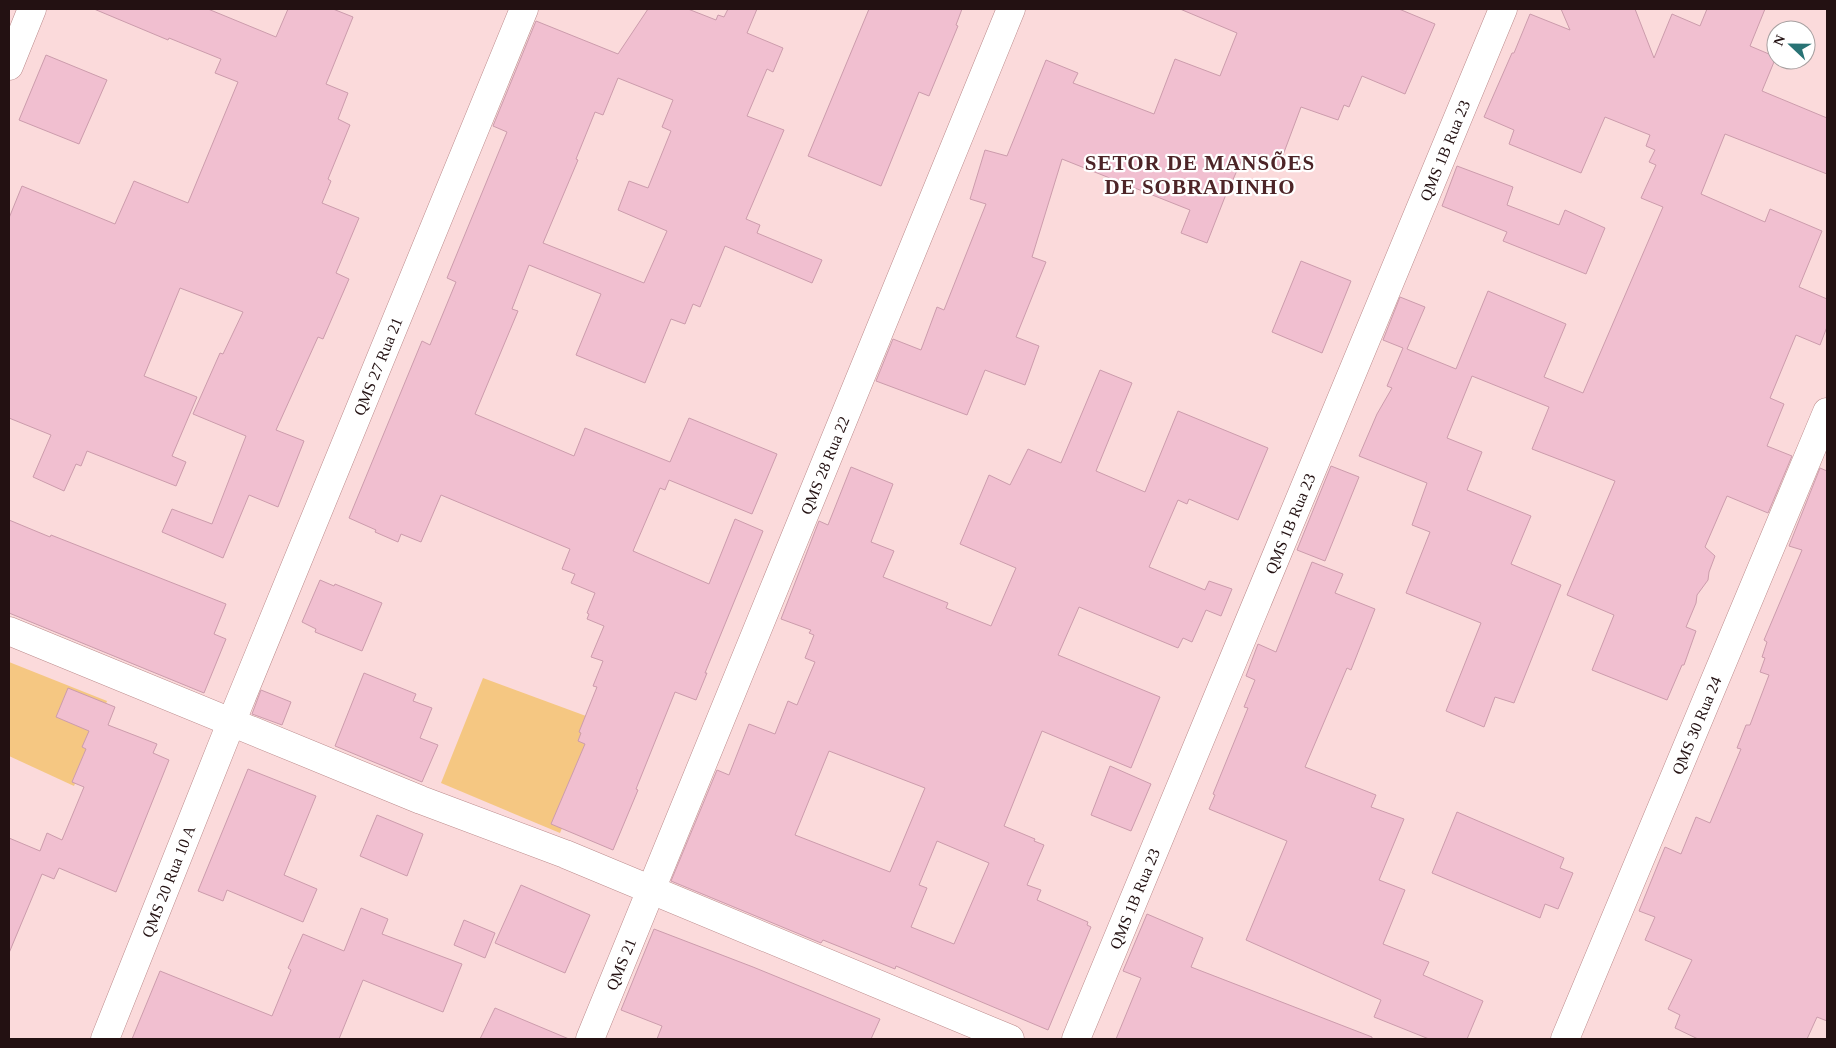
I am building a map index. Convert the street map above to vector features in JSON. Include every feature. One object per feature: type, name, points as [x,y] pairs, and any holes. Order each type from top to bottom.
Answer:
[{"type":"street","points":[[9,66],[32,9]]},
{"type":"street","name":"QMS 27 Rua 21","points":[[231,723],[524,9]]},
{"type":"street","name":"QMS 28 Rua 22","points":[[651,889],[1011,9]]},
{"type":"street","name":"QMS 1B Rua 23","points":[[1076,1039],[1503,9]]},
{"type":"street","name":"QMS 30 Rua 24","points":[[1565,1039],[1827,412]]},
{"type":"street","points":[[9,631],[421,800],[651,889],[1010,1039]]},
{"type":"street","name":"QMS 20 Rua 10 A","points":[[105,1039],[231,723]]},
{"type":"street","name":"QMS 21","points":[[590,1039],[651,889]]},
{"type":"shaded area","points":[[9,662],[107,701],[74,786],[9,756]]},
{"type":"shaded area","points":[[483,678],[605,723],[560,833],[441,783]]},
{"type":"building","points":[[94,9],[208,9],[276,37],[288,9],[333,9],[353,17],[326,84],[348,93],[338,119],[350,125],[328,179],[331,181],[322,203],[359,218],[336,273],[349,279],[323,339],[318,337],[276,430],[304,441],[278,507],[249,495],[223,558],[162,532],[172,509],[212,524],[246,436],[193,414],[220,353],[223,354],[243,312],[180,288],[144,376],[197,397],[172,456],[186,462],[176,486],[87,451],[81,466],[76,464],[64,491],[33,477],[51,435],[9,418],[9,218],[22,186],[115,224],[134,181],[188,203],[238,82],[215,73],[221,59],[169,38],[168,40]]},
{"type":"building","points":[[648,9],[688,9],[716,20],[718,15],[724,17],[728,9],[757,9],[747,33],[783,48],[773,72],[767,69],[747,116],[784,130],[746,219],[760,225],[757,233],[822,260],[812,283],[725,246],[700,307],[693,304],[685,324],[671,319],[645,383],[576,355],[601,294],[529,265],[512,309],[518,311],[475,414],[574,456],[585,428],[670,462],[689,418],[777,454],[752,514],[669,480],[665,490],[660,488],[633,551],[709,584],[735,519],[763,531],[705,673],[707,673],[696,700],[675,692],[613,850],[551,824],[585,744],[578,741],[581,733],[579,732],[597,687],[593,686],[603,661],[591,657],[604,626],[587,619],[589,614],[587,613],[595,593],[571,583],[575,574],[562,569],[570,549],[441,495],[421,542],[401,534],[398,542],[349,518],[422,341],[430,345],[456,282],[447,278],[507,132],[493,126],[536,21],[618,54]],"holes":[[[618,78],[673,100],[662,127],[671,131],[648,188],[629,181],[618,210],[667,231],[644,283],[543,243],[578,160],[576,159],[595,112],[603,115]]]},
{"type":"building","points":[[869,9],[962,9],[956,25],[958,26],[929,96],[919,92],[881,186],[808,156]]},
{"type":"building","points":[[1180,9],[1399,9],[1435,24],[1405,94],[1362,76],[1349,107],[1344,105],[1338,120],[1301,107],[1277,171],[1243,157],[1230,184],[1207,243],[1181,233],[1190,210],[1062,159],[1032,257],[1046,262],[1016,337],[1039,346],[1025,385],[985,370],[967,415],[876,381],[893,339],[921,350],[937,307],[944,310],[986,204],[970,199],[985,150],[1007,156],[1046,60],[1078,73],[1073,83],[1154,114],[1175,59],[1220,76],[1237,33]]},
{"type":"building","points":[[1561,9],[1635,9],[1654,58],[1672,14],[1700,26],[1707,9],[1765,9],[1750,46],[1766,53],[1766,70],[1771,70],[1762,91],[1827,118],[1827,174],[1725,134],[1701,194],[1765,222],[1770,209],[1822,231],[1799,287],[1827,299],[1827,327],[1820,345],[1796,335],[1770,398],[1784,404],[1767,446],[1792,456],[1768,513],[1727,496],[1705,547],[1715,556],[1708,580],[1697,595],[1696,603],[1686,627],[1696,631],[1684,665],[1682,665],[1667,700],[1592,670],[1614,615],[1567,595],[1615,481],[1532,449],[1549,407],[1472,376],[1447,438],[1482,452],[1467,490],[1531,516],[1511,564],[1561,585],[1514,703],[1495,697],[1484,727],[1446,711],[1481,623],[1406,593],[1430,532],[1412,525],[1427,483],[1359,456],[1377,414],[1392,388],[1387,386],[1403,348],[1383,340],[1400,297],[1425,307],[1407,349],[1456,369],[1488,291],[1566,324],[1544,377],[1583,393],[1663,207],[1641,198],[1656,165],[1649,162],[1655,150],[1646,146],[1650,135],[1605,117],[1581,173],[1509,144],[1514,130],[1484,117],[1530,14],[1570,30]]},
{"type":"building","points":[[46,55],[107,80],[79,144],[19,120]]},
{"type":"building","points":[[1457,166],[1513,187],[1507,205],[1559,225],[1565,210],[1605,228],[1586,274],[1503,241],[1507,232],[1442,206]]},
{"type":"building","points":[[1301,261],[1351,281],[1322,353],[1272,332]]},
{"type":"building","points":[[1100,370],[1132,383],[1096,471],[1145,492],[1178,411],[1268,448],[1238,520],[1189,499],[1187,504],[1178,500],[1149,567],[1205,590],[1209,581],[1232,589],[1221,616],[1206,610],[1192,642],[1183,638],[1178,648],[1079,607],[1058,655],[1160,697],[1131,768],[1042,731],[1004,826],[1035,839],[1034,841],[1044,845],[1027,885],[1041,890],[1037,900],[1088,922],[1087,925],[1091,927],[1048,1030],[896,966],[895,969],[823,940],[821,943],[671,881],[717,770],[729,775],[749,724],[775,734],[788,701],[797,705],[815,662],[805,658],[814,635],[809,633],[811,630],[781,619],[819,521],[828,525],[851,467],[893,484],[871,542],[894,551],[883,577],[948,603],[946,608],[991,626],[1016,568],[960,544],[989,475],[1010,485],[1028,449],[1061,463]],"holes":[[[829,751],[925,788],[890,872],[795,835]],[[937,841],[989,863],[954,944],[911,927],[927,888],[919,885]]]},
{"type":"building","points":[[1331,466],[1359,477],[1325,561],[1297,550]]},
{"type":"building","points":[[1820,468],[1827,471],[1827,1021],[1817,1017],[1807,1039],[1698,1039],[1675,1028],[1680,1015],[1668,1009],[1692,960],[1645,940],[1655,917],[1639,911],[1665,847],[1681,854],[1696,817],[1710,823],[1741,749],[1737,748],[1746,725],[1750,725],[1769,675],[1760,672],[1765,658],[1762,657],[1767,642],[1764,640],[1802,550],[1789,546]]},
{"type":"building","points":[[9,520],[226,604],[214,634],[226,639],[204,693],[9,613]]},
{"type":"building","points":[[1312,562],[1343,574],[1335,593],[1375,609],[1351,670],[1347,668],[1305,767],[1376,795],[1371,807],[1404,819],[1379,880],[1405,890],[1383,944],[1429,962],[1423,975],[1483,1001],[1467,1039],[1429,1039],[1374,1017],[1381,1000],[1246,940],[1287,841],[1209,809],[1215,795],[1213,794],[1248,708],[1244,707],[1255,680],[1246,676],[1258,644],[1276,652]]},
{"type":"building","points":[[320,580],[382,603],[362,651],[315,632],[316,629],[302,622]]},
{"type":"building","points":[[364,673],[416,694],[413,701],[432,708],[420,738],[438,745],[422,782],[335,746]]},
{"type":"building","points":[[68,688],[115,707],[108,725],[157,744],[153,753],[169,760],[116,892],[59,868],[54,879],[42,874],[9,953],[9,838],[40,851],[47,833],[62,840],[84,787],[72,782],[86,749],[82,747],[89,731],[56,717]]},
{"type":"building","points":[[261,690],[291,702],[282,725],[252,714]]},
{"type":"building","points":[[1110,766],[1151,784],[1131,831],[1091,815]]},
{"type":"building","points":[[248,769],[316,796],[284,875],[317,889],[303,922],[227,890],[223,901],[198,891]]},
{"type":"building","points":[[1457,812],[1564,858],[1560,868],[1573,873],[1558,909],[1545,904],[1540,918],[1432,873]]},
{"type":"building","points":[[377,815],[423,834],[407,876],[360,856]]},
{"type":"building","points":[[521,885],[590,915],[565,973],[495,943]]},
{"type":"building","points":[[361,908],[388,919],[382,934],[462,964],[443,1012],[363,980],[339,1039],[132,1039],[160,971],[272,1016],[291,970],[288,968],[303,934],[344,951]]},
{"type":"building","points":[[1147,914],[1203,938],[1191,967],[1372,1037],[1372,1039],[1116,1039],[1141,978],[1123,971]]},
{"type":"building","points":[[464,920],[495,933],[485,958],[454,945]]},
{"type":"building","points":[[654,929],[880,1019],[871,1039],[657,1039],[662,1026],[621,1010]]},
{"type":"building","points":[[495,1008],[569,1039],[480,1039]]},
{"type":"district","name":"SETOR DE MANSÕES DE SOBRADINHO","points":[[1200,175]]}]
